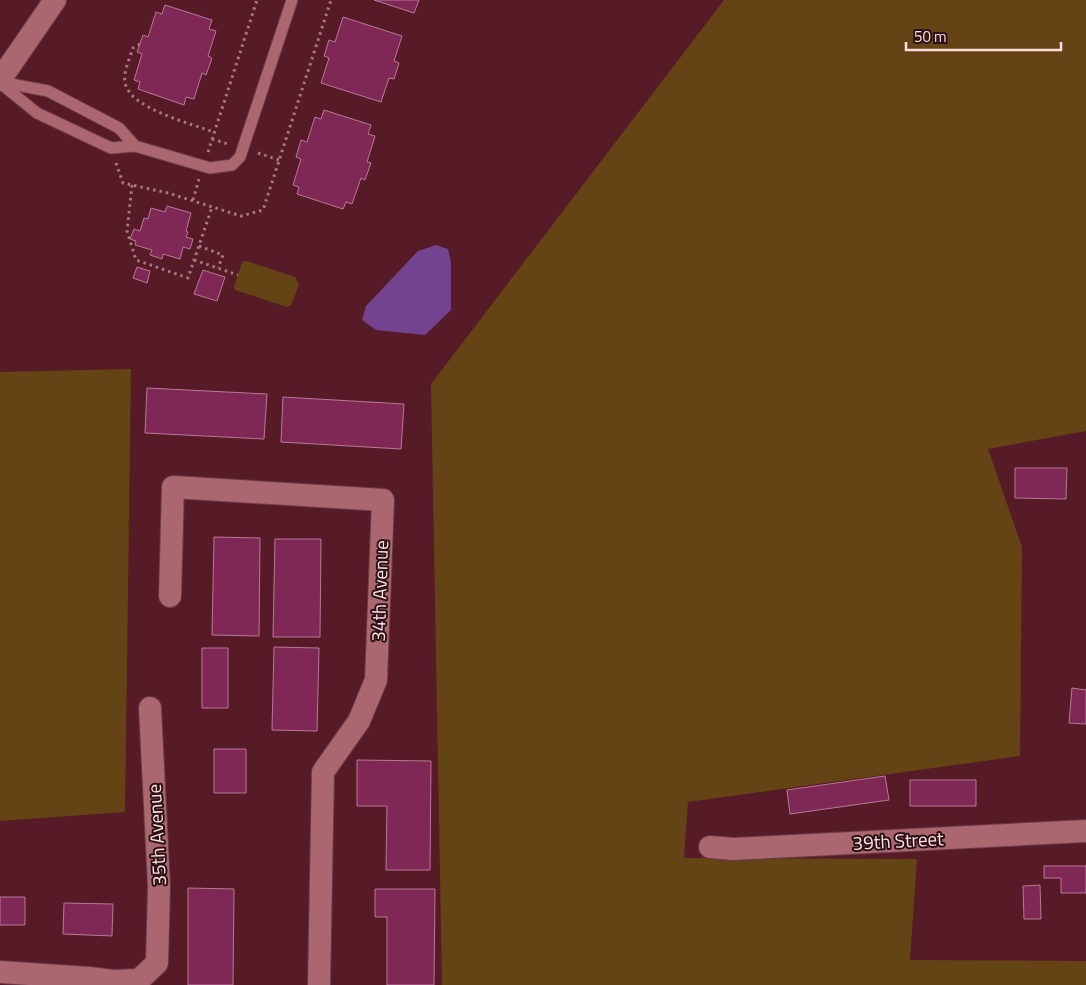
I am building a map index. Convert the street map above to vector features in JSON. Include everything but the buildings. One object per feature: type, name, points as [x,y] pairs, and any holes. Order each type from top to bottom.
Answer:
[{"type":"street","points":[[0,82],[54,0]]},
{"type":"street","name":"34th Avenue","points":[[170,596],[173,487],[382,500],[376,680],[359,721],[323,772],[319,985]]},
{"type":"street","name":"35th Avenue","points":[[0,972],[113,981],[139,980],[157,963],[159,886],[150,708]]},
{"type":"street","name":"39th Street","points":[[710,847],[734,849],[1086,830]]},
{"type":"lane","points":[[0,82],[37,113],[111,148],[135,146],[210,168],[232,165],[240,157],[292,0]]},
{"type":"lane","points":[[0,82],[48,91],[119,128],[135,146]]},
{"type":"path","points":[[193,200],[256,0]]},
{"type":"path","points":[[140,44],[133,48],[124,80],[127,90],[135,99],[159,112],[214,132]]},
{"type":"path","points":[[132,185],[127,231],[136,260],[188,278],[212,207]]},
{"type":"path","points":[[199,246],[223,255],[218,268]]},
{"type":"path","points":[[194,260],[238,275]]},
{"type":"shaded area","points":[[724,0],[1086,0],[1086,431],[988,449],[1022,547],[1020,756],[688,802],[684,858],[917,859],[910,960],[1086,961],[1086,985],[442,985],[431,384]]},
{"type":"shaded area","points":[[436,245],[448,249],[451,263],[451,310],[425,335],[376,330],[362,320],[366,306],[418,251]]},
{"type":"shaded area","points":[[246,261],[295,277],[299,285],[291,305],[287,307],[235,290],[234,287],[242,262]]},
{"type":"shaded area","points":[[131,369],[125,812],[0,821],[0,372]]}]
